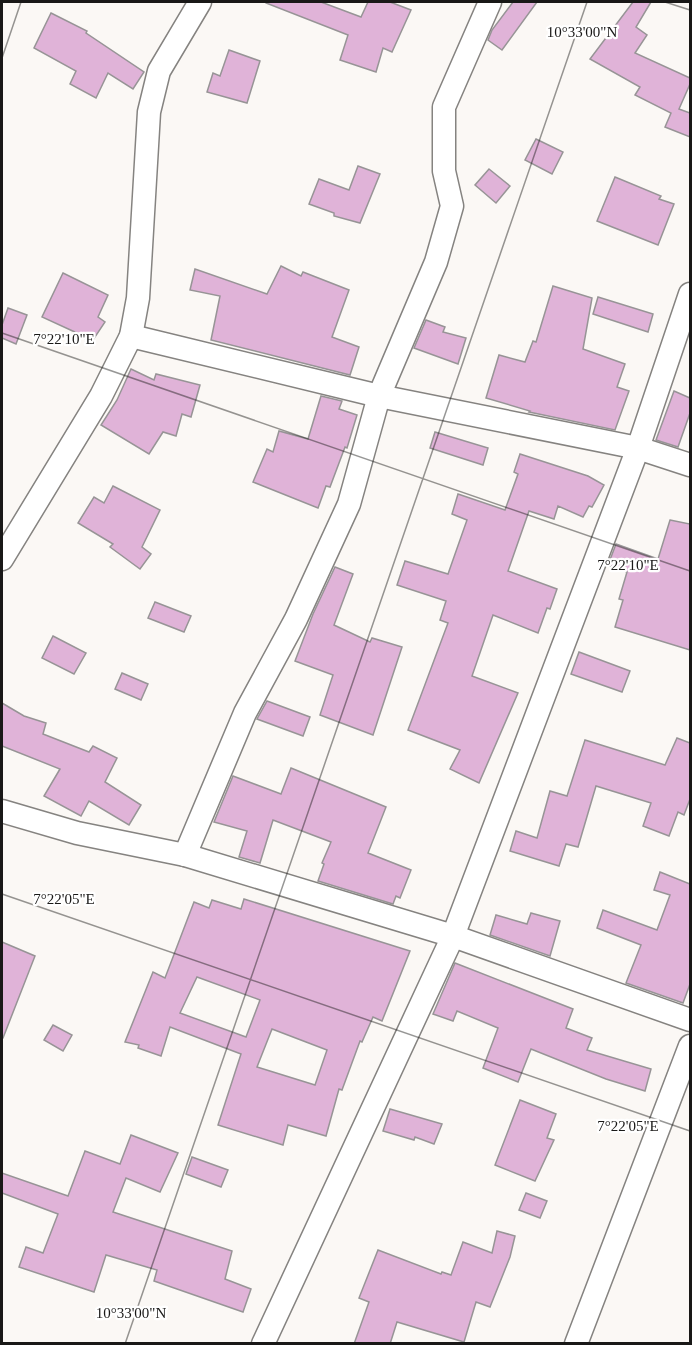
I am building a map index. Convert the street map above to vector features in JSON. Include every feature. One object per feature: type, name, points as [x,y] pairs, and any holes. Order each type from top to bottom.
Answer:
[{"type":"street","points":[[2,559],[101,396],[131,336],[138,297],[148,112],[159,71],[200,2]]},
{"type":"street","points":[[185,855],[245,713],[296,619],[349,504],[379,396],[436,262],[452,206],[444,171],[444,107],[490,2]]},
{"type":"street","points":[[263,1344],[453,936],[638,448],[690,294]]},
{"type":"street","points":[[131,336],[379,396],[638,448],[690,465]]},
{"type":"street","points":[[2,811],[77,833],[185,855],[453,936],[690,1020]]},
{"type":"street","points":[[576,1344],[690,1046]]},
{"type":"building","points":[[266,2],[321,2],[361,17],[368,2],[390,2],[411,10],[392,52],[383,48],[376,72],[340,60],[348,35]]},
{"type":"building","points":[[513,2],[537,2],[502,50],[488,40],[492,30]]},
{"type":"building","points":[[633,2],[651,2],[636,27],[647,35],[635,53],[690,78],[690,84],[679,109],[690,113],[690,137],[665,127],[671,113],[635,95],[640,87],[590,59]]},
{"type":"building","points":[[51,13],[87,31],[86,33],[144,72],[133,89],[108,73],[96,98],[70,84],[76,71],[34,48]]},
{"type":"building","points":[[229,50],[260,61],[247,103],[207,92],[213,73],[220,76]]},
{"type":"building","points":[[536,139],[563,152],[552,174],[525,160]]},
{"type":"building","points":[[358,166],[380,174],[360,223],[334,216],[334,213],[309,204],[319,179],[349,190]]},
{"type":"building","points":[[489,169],[510,186],[496,203],[475,185]]},
{"type":"building","points":[[615,177],[661,196],[659,199],[674,204],[658,245],[597,221]]},
{"type":"building","points":[[281,266],[301,276],[303,272],[349,290],[332,337],[359,347],[350,375],[211,340],[220,296],[190,290],[195,269],[267,294]]},
{"type":"building","points":[[63,273],[108,295],[98,317],[105,322],[91,343],[77,333],[42,317]]},
{"type":"building","points":[[553,286],[592,298],[583,349],[625,364],[617,387],[629,391],[615,430],[529,412],[486,398],[499,355],[525,362],[533,341],[536,342]]},
{"type":"building","points":[[598,297],[653,314],[648,332],[593,314]]},
{"type":"building","points":[[8,308],[27,315],[16,344],[2,338],[2,325]]},
{"type":"building","points":[[426,320],[445,327],[443,332],[466,338],[458,364],[414,348]]},
{"type":"building","points":[[131,369],[154,380],[156,374],[200,385],[191,417],[182,414],[176,436],[163,432],[149,454],[101,425],[117,400]]},
{"type":"building","points":[[674,391],[690,398],[690,413],[678,447],[656,440]]},
{"type":"building","points":[[321,396],[342,401],[339,409],[357,415],[347,448],[345,447],[330,487],[326,486],[318,508],[253,482],[267,449],[273,452],[279,431],[308,439]]},
{"type":"building","points":[[435,432],[488,448],[483,465],[430,448]]},
{"type":"building","points":[[520,454],[588,476],[604,485],[592,507],[589,506],[583,517],[558,506],[554,519],[529,511],[508,571],[557,589],[538,633],[493,615],[472,676],[518,693],[479,783],[450,769],[460,750],[408,730],[448,623],[440,620],[446,601],[397,585],[405,561],[448,574],[467,520],[452,514],[458,494],[505,510],[518,474],[514,472]]},
{"type":"building","points":[[113,486],[160,510],[142,547],[151,554],[140,569],[110,547],[113,544],[78,523],[94,497],[104,503]]},
{"type":"building","points":[[670,520],[690,524],[690,650],[615,627],[623,600],[619,599],[627,572],[608,565],[616,544],[658,559]]},
{"type":"building","points":[[335,567],[353,574],[334,625],[370,642],[372,638],[402,647],[373,735],[320,715],[333,675],[295,661],[313,614]]},
{"type":"building","points":[[155,602],[191,616],[184,632],[148,618]]},
{"type":"building","points":[[53,636],[86,653],[74,674],[42,658]]},
{"type":"building","points":[[579,652],[630,671],[622,692],[571,674]]},
{"type":"building","points":[[122,673],[148,684],[141,700],[115,689]]},
{"type":"building","points":[[267,701],[310,717],[303,736],[257,719]]},
{"type":"building","points":[[2,703],[24,716],[46,723],[43,734],[89,752],[93,746],[117,758],[105,782],[141,805],[129,825],[89,801],[81,816],[44,796],[60,769],[2,746]]},
{"type":"building","points":[[677,738],[690,743],[690,799],[684,815],[678,812],[669,836],[643,826],[651,803],[596,786],[578,847],[566,844],[559,866],[510,851],[516,831],[537,838],[550,791],[567,796],[585,740],[665,765]]},
{"type":"building","points":[[291,768],[386,807],[368,853],[411,870],[400,898],[396,896],[393,904],[318,881],[324,864],[322,863],[331,842],[273,820],[260,863],[239,857],[247,831],[214,822],[233,776],[281,794]]},
{"type":"building","points":[[660,872],[690,884],[690,984],[683,1003],[626,983],[641,945],[597,928],[603,910],[657,930],[670,895],[654,890]]},
{"type":"building","points":[[244,899],[410,951],[382,1021],[373,1017],[362,1042],[360,1041],[342,1090],[339,1089],[326,1136],[288,1125],[283,1145],[218,1125],[241,1054],[170,1027],[161,1056],[138,1048],[139,1045],[125,1042],[153,972],[165,978],[194,902],[209,908],[212,900],[241,909]],"holes":[[[197,977],[260,1000],[246,1037],[180,1013]],[[272,1029],[327,1050],[315,1085],[257,1067]]]},
{"type":"building","points":[[531,913],[560,921],[550,956],[490,935],[496,915],[527,924]]},
{"type":"building","points":[[2,942],[35,956],[3,1038],[2,1038]]},
{"type":"building","points":[[455,963],[573,1009],[566,1028],[592,1038],[587,1050],[651,1069],[645,1091],[606,1079],[531,1049],[518,1082],[483,1068],[498,1028],[457,1011],[453,1021],[433,1014]]},
{"type":"building","points":[[53,1025],[72,1035],[63,1051],[44,1040]]},
{"type":"building","points":[[520,1100],[556,1114],[547,1138],[554,1140],[535,1181],[495,1165]]},
{"type":"building","points":[[390,1109],[442,1124],[434,1144],[415,1137],[414,1140],[383,1131]]},
{"type":"building","points":[[131,1135],[178,1153],[160,1192],[126,1178],[113,1212],[232,1251],[225,1279],[251,1289],[243,1312],[154,1281],[157,1270],[106,1255],[94,1292],[19,1267],[26,1247],[43,1253],[58,1214],[2,1193],[2,1173],[68,1196],[85,1151],[120,1164]]},
{"type":"building","points":[[192,1157],[228,1170],[221,1187],[186,1174]]},
{"type":"building","points":[[526,1193],[547,1201],[540,1218],[519,1210]]},
{"type":"building","points":[[497,1231],[515,1236],[510,1257],[490,1307],[476,1302],[464,1342],[397,1322],[390,1344],[354,1344],[369,1302],[359,1298],[378,1250],[441,1274],[442,1272],[451,1275],[463,1242],[492,1253]]}]
